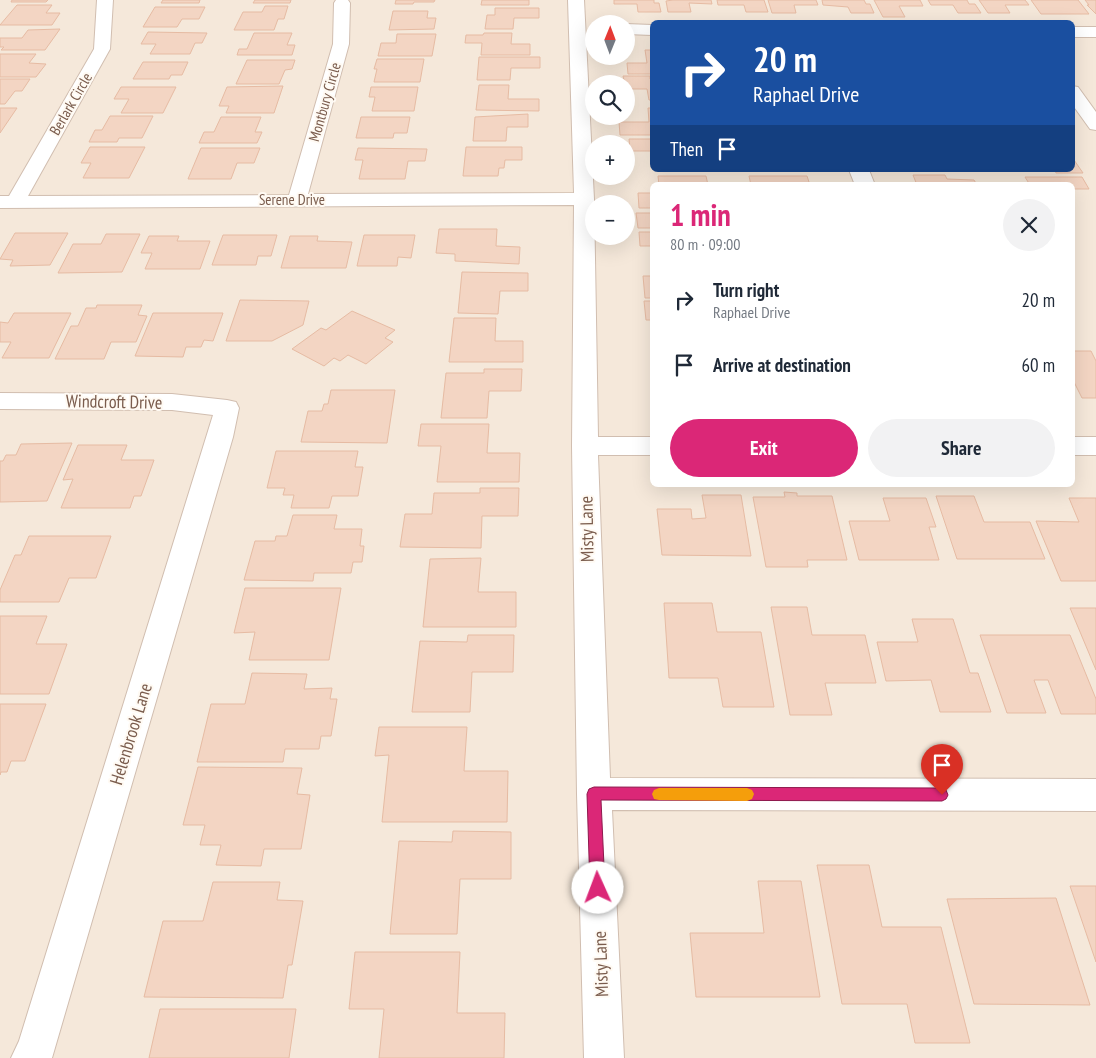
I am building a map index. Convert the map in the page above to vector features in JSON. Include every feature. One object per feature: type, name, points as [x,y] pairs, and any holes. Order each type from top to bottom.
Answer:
[{"type":"street","name":"Berlark Circle","points":[[8,202],[102,49],[105,0]]},
{"type":"street","name":"Misty Lane","points":[[576,0],[585,29],[585,446],[594,794],[604,1058]]},
{"type":"street","name":"Montbury Circle","points":[[297,200],[341,44],[342,3]]},
{"type":"street","points":[[635,29],[650,30]]},
{"type":"street","points":[[1075,32],[1096,32]]},
{"type":"street","points":[[1075,95],[1096,125]]},
{"type":"street","name":"Serene Drive","points":[[8,202],[584,199]]},
{"type":"street","name":"Windcroft Drive","points":[[0,401],[172,402],[227,408]]},
{"type":"street","name":"Helenbrook Lane","points":[[31,1058],[39,1040],[220,437],[227,408]]},
{"type":"street","points":[[585,446],[650,446]]},
{"type":"street","points":[[1075,446],[1096,446]]},
{"type":"street","points":[[594,794],[1096,795]]},
{"type":"shaded area","points":[[0,0],[1096,0],[1096,1058],[0,1058]]},
{"type":"building","points":[[12,0],[48,0],[46,2],[11,2]]},
{"type":"building","points":[[163,0],[200,0],[199,3],[161,3]]},
{"type":"building","points":[[255,0],[291,0],[290,3],[253,3]]},
{"type":"building","points":[[396,0],[435,0],[434,2],[395,4]]},
{"type":"building","points":[[482,0],[529,0],[529,5],[481,5]]},
{"type":"building","points":[[614,0],[654,0],[654,3],[659,3],[661,12],[638,12],[637,4],[614,4]]},
{"type":"building","points":[[711,0],[712,4],[689,3],[691,12],[668,12],[666,1]]},
{"type":"building","points":[[717,0],[764,0],[768,12],[746,12],[744,5],[718,5]]},
{"type":"building","points":[[768,0],[816,0],[818,5],[794,5],[796,13],[772,13]]},
{"type":"building","points":[[822,0],[864,0],[866,4],[870,4],[874,13],[851,13],[848,7],[823,5]]},
{"type":"building","points":[[874,0],[920,0],[923,6],[899,6],[905,17],[883,17]]},
{"type":"building","points":[[928,0],[967,0],[969,4],[975,4],[981,13],[958,13],[953,5],[931,5]]},
{"type":"building","points":[[979,0],[1025,0],[1029,5],[1005,5],[1010,13],[988,13]]},
{"type":"building","points":[[1031,0],[1078,0],[1089,14],[1041,14]]},
{"type":"building","points":[[1085,0],[1096,0],[1096,14],[1087,5],[1089,5]]},
{"type":"building","points":[[17,5],[52,5],[46,13],[60,13],[52,25],[0,25]]},
{"type":"building","points":[[265,6],[288,6],[284,19],[278,19],[274,30],[234,30],[243,12],[262,12]]},
{"type":"building","points":[[155,7],[205,7],[199,19],[182,19],[177,27],[143,27]]},
{"type":"building","points":[[495,8],[539,8],[539,18],[514,18],[513,29],[485,29],[487,15],[495,15]]},
{"type":"building","points":[[393,11],[428,11],[427,18],[436,18],[434,29],[389,30]]},
{"type":"building","points":[[60,29],[45,50],[1,50],[4,47],[0,47],[0,38],[22,38],[28,30]]},
{"type":"building","points":[[148,32],[207,33],[202,43],[195,43],[190,54],[150,54],[156,44],[141,44]]},
{"type":"building","points":[[254,33],[292,33],[287,45],[295,45],[292,55],[237,55],[239,49],[247,49]]},
{"type":"building","points":[[484,33],[512,33],[511,44],[530,44],[530,55],[481,55],[482,43],[465,43],[466,35],[483,35]]},
{"type":"building","points":[[397,34],[436,34],[432,56],[378,56],[381,43],[396,43]]},
{"type":"building","points":[[645,50],[650,50],[650,74],[628,74],[627,65],[635,65],[635,63],[647,63]]},
{"type":"building","points":[[0,54],[36,54],[29,63],[46,64],[36,77],[0,77]]},
{"type":"building","points":[[479,57],[540,57],[540,68],[511,68],[510,80],[477,80]]},
{"type":"building","points":[[377,59],[424,59],[420,82],[374,82],[377,69],[374,69]]},
{"type":"building","points":[[247,60],[295,60],[292,69],[285,70],[279,84],[236,84]]},
{"type":"building","points":[[143,62],[188,62],[182,75],[171,75],[169,79],[133,79]]},
{"type":"building","points":[[635,76],[650,76],[650,100],[647,89],[635,89]]},
{"type":"building","points":[[0,79],[30,79],[22,91],[15,91],[5,104],[0,104]]},
{"type":"building","points":[[479,85],[509,85],[508,99],[539,99],[539,111],[476,110]]},
{"type":"building","points":[[283,86],[274,113],[226,113],[229,106],[219,106],[227,87]]},
{"type":"building","points":[[121,87],[176,87],[163,113],[121,113],[129,99],[114,99]]},
{"type":"building","points":[[371,87],[418,87],[414,111],[372,111],[375,97],[369,97]]},
{"type":"building","points":[[0,108],[17,108],[0,133]]},
{"type":"building","points":[[648,108],[650,108],[650,135],[620,135],[619,125],[635,125],[635,122],[649,122]]},
{"type":"building","points":[[528,114],[528,127],[507,127],[506,141],[473,141],[475,117]]},
{"type":"building","points":[[110,116],[153,116],[142,138],[119,138],[117,142],[89,142],[95,130],[102,130]]},
{"type":"building","points":[[221,117],[261,117],[255,132],[262,132],[257,143],[199,143],[204,132],[214,132]]},
{"type":"building","points":[[361,117],[410,117],[407,133],[394,133],[393,138],[356,138]]},
{"type":"building","points":[[635,139],[650,139],[650,151],[635,151]]},
{"type":"building","points":[[90,147],[145,147],[129,178],[83,178],[91,163],[81,163]]},
{"type":"building","points":[[466,147],[522,147],[522,160],[505,160],[504,168],[499,168],[498,176],[463,176]]},
{"type":"building","points":[[201,148],[260,148],[254,163],[237,163],[231,179],[188,179]]},
{"type":"building","points":[[358,148],[427,149],[425,161],[408,161],[405,179],[359,179],[363,160],[355,160]]},
{"type":"building","points":[[1075,161],[1083,173],[1056,173],[1075,172]]},
{"type":"building","points":[[913,175],[945,175],[947,179],[974,180],[975,182],[916,182]]},
{"type":"building","points":[[658,176],[706,176],[707,182],[659,182]]},
{"type":"building","points":[[749,176],[807,176],[809,182],[750,182]]},
{"type":"building","points":[[1025,177],[1082,177],[1089,189],[1075,189],[1075,182],[1028,182]]},
{"type":"building","points":[[638,193],[650,193],[650,208],[639,208]]},
{"type":"building","points":[[636,213],[650,213],[650,228],[638,228]]},
{"type":"building","points":[[439,229],[497,229],[496,246],[520,247],[519,264],[455,261],[455,254],[436,253]]},
{"type":"building","points":[[639,232],[650,232],[650,246],[640,246]]},
{"type":"building","points":[[15,233],[68,233],[50,265],[10,266],[13,260],[0,259]]},
{"type":"building","points":[[106,234],[140,234],[122,272],[58,273],[73,244],[101,244]]},
{"type":"building","points":[[223,235],[277,235],[271,256],[258,256],[256,265],[212,265]]},
{"type":"building","points":[[364,235],[415,235],[411,258],[398,257],[397,266],[357,266]]},
{"type":"building","points":[[149,236],[179,236],[177,241],[210,241],[200,269],[145,269],[152,253],[141,253]]},
{"type":"building","points":[[290,236],[318,236],[317,241],[352,242],[346,268],[281,268]]},
{"type":"building","points":[[462,272],[528,273],[528,291],[500,291],[498,314],[458,313]]},
{"type":"building","points":[[643,276],[650,276],[650,298],[645,298]]},
{"type":"building","points":[[240,300],[309,301],[303,325],[272,341],[226,341]]},
{"type":"building","points":[[644,301],[650,301],[650,320],[646,320]]},
{"type":"building","points":[[97,305],[142,305],[138,315],[147,316],[136,342],[111,342],[104,359],[55,359],[71,326],[78,326],[86,308],[96,308]]},
{"type":"building","points":[[352,311],[395,330],[385,338],[393,342],[366,364],[348,355],[340,361],[334,358],[324,366],[292,349],[321,328],[326,330]]},
{"type":"building","points":[[14,313],[71,313],[49,358],[2,358],[11,342],[0,342],[0,322],[8,323]]},
{"type":"building","points":[[153,313],[223,313],[213,341],[204,340],[201,347],[186,347],[183,357],[135,356]]},
{"type":"building","points":[[454,318],[496,318],[495,341],[523,341],[523,362],[449,362]]},
{"type":"building","points":[[1075,351],[1091,351],[1096,361],[1096,398],[1082,398],[1075,384]]},
{"type":"building","points":[[484,369],[522,369],[521,391],[489,391],[487,418],[441,418],[446,373],[484,373]]},
{"type":"building","points":[[331,390],[395,390],[387,443],[301,442],[308,411],[322,411],[324,404],[328,404]]},
{"type":"building","points":[[421,424],[489,424],[487,453],[520,453],[519,482],[437,482],[441,446],[418,446]]},
{"type":"building","points":[[72,443],[47,501],[0,502],[0,461],[3,461],[6,455],[16,455],[21,444]]},
{"type":"building","points":[[78,445],[127,445],[121,460],[154,460],[141,496],[134,496],[130,508],[61,508],[73,479],[63,480]]},
{"type":"building","points":[[276,451],[358,451],[355,467],[363,467],[358,496],[332,496],[329,508],[291,508],[294,495],[283,495],[285,488],[267,488]]},
{"type":"building","points":[[480,488],[519,488],[518,516],[482,516],[481,548],[400,547],[405,514],[432,514],[434,493],[480,493]]},
{"type":"building","points":[[784,492],[797,493],[797,496],[832,496],[847,560],[807,560],[808,567],[766,567],[753,497],[785,497]]},
{"type":"building","points":[[702,495],[741,495],[751,556],[662,555],[657,509],[691,509],[692,519],[706,518]]},
{"type":"building","points":[[936,496],[974,496],[984,522],[1030,522],[1045,559],[957,559]]},
{"type":"building","points":[[883,498],[926,498],[936,527],[929,527],[939,560],[859,560],[849,521],[890,521]]},
{"type":"building","points":[[1069,498],[1096,498],[1096,581],[1061,581],[1036,521],[1079,522]]},
{"type":"building","points":[[293,515],[337,515],[334,529],[362,529],[360,546],[364,546],[362,562],[353,562],[351,573],[314,573],[313,581],[244,580],[255,541],[275,541],[276,536],[287,536]]},
{"type":"building","points":[[29,536],[111,536],[96,578],[69,578],[59,602],[0,602],[0,590],[15,555],[21,555]]},
{"type":"building","points":[[481,558],[478,592],[516,592],[516,627],[423,627],[430,559]]},
{"type":"building","points":[[245,588],[341,588],[329,660],[249,660],[255,632],[234,633]]},
{"type":"building","points":[[664,603],[712,603],[717,632],[761,632],[774,707],[723,707],[718,678],[669,678]]},
{"type":"building","points":[[771,607],[807,607],[812,635],[865,635],[876,683],[825,683],[832,715],[790,715]]},
{"type":"building","points":[[1070,608],[1096,608],[1096,670]]},
{"type":"building","points":[[0,616],[47,616],[36,644],[67,644],[49,694],[0,694]]},
{"type":"building","points":[[912,619],[953,619],[970,673],[978,673],[991,712],[940,712],[931,680],[886,681],[877,642],[918,642]]},
{"type":"building","points":[[468,635],[514,635],[513,672],[472,672],[470,712],[412,712],[420,641],[467,642]]},
{"type":"building","points":[[980,635],[1070,635],[1096,699],[1096,714],[1061,714],[1048,680],[1034,680],[1046,713],[1007,713]]},
{"type":"building","points":[[252,673],[307,674],[304,689],[332,688],[330,699],[337,699],[331,736],[321,736],[319,749],[285,749],[283,762],[197,762],[211,704],[245,704]]},
{"type":"building","points":[[0,704],[46,704],[25,761],[11,761],[7,772],[1,772],[0,775]]},
{"type":"building","points":[[379,727],[467,727],[464,771],[508,771],[507,822],[382,822],[389,755],[375,756]]},
{"type":"building","points":[[198,767],[302,768],[297,794],[310,795],[301,849],[264,849],[261,866],[216,865],[221,845],[200,845],[205,825],[183,825]]},
{"type":"building","points":[[453,831],[511,832],[511,879],[460,879],[457,934],[390,934],[399,841],[452,842]]},
{"type":"building","points":[[817,865],[869,865],[882,927],[941,927],[970,1043],[915,1043],[907,1004],[842,1004]]},
{"type":"building","points":[[758,881],[801,881],[820,997],[696,997],[690,933],[764,933]]},
{"type":"building","points":[[213,882],[280,882],[277,900],[303,901],[292,965],[288,965],[283,998],[144,997],[163,921],[203,921]]},
{"type":"building","points":[[1070,886],[1096,886],[1096,962]]},
{"type":"building","points":[[1056,898],[1090,1005],[974,1004],[947,899]]},
{"type":"building","points":[[355,952],[460,952],[457,1013],[505,1013],[504,1058],[379,1058],[384,1009],[349,1009]]},
{"type":"building","points":[[160,1009],[296,1009],[289,1058],[149,1058]]},
{"type":"slow traffic","points":[[659,794],[747,794]]},
{"type":"route","points":[[598,888],[594,794],[942,795]]}]
